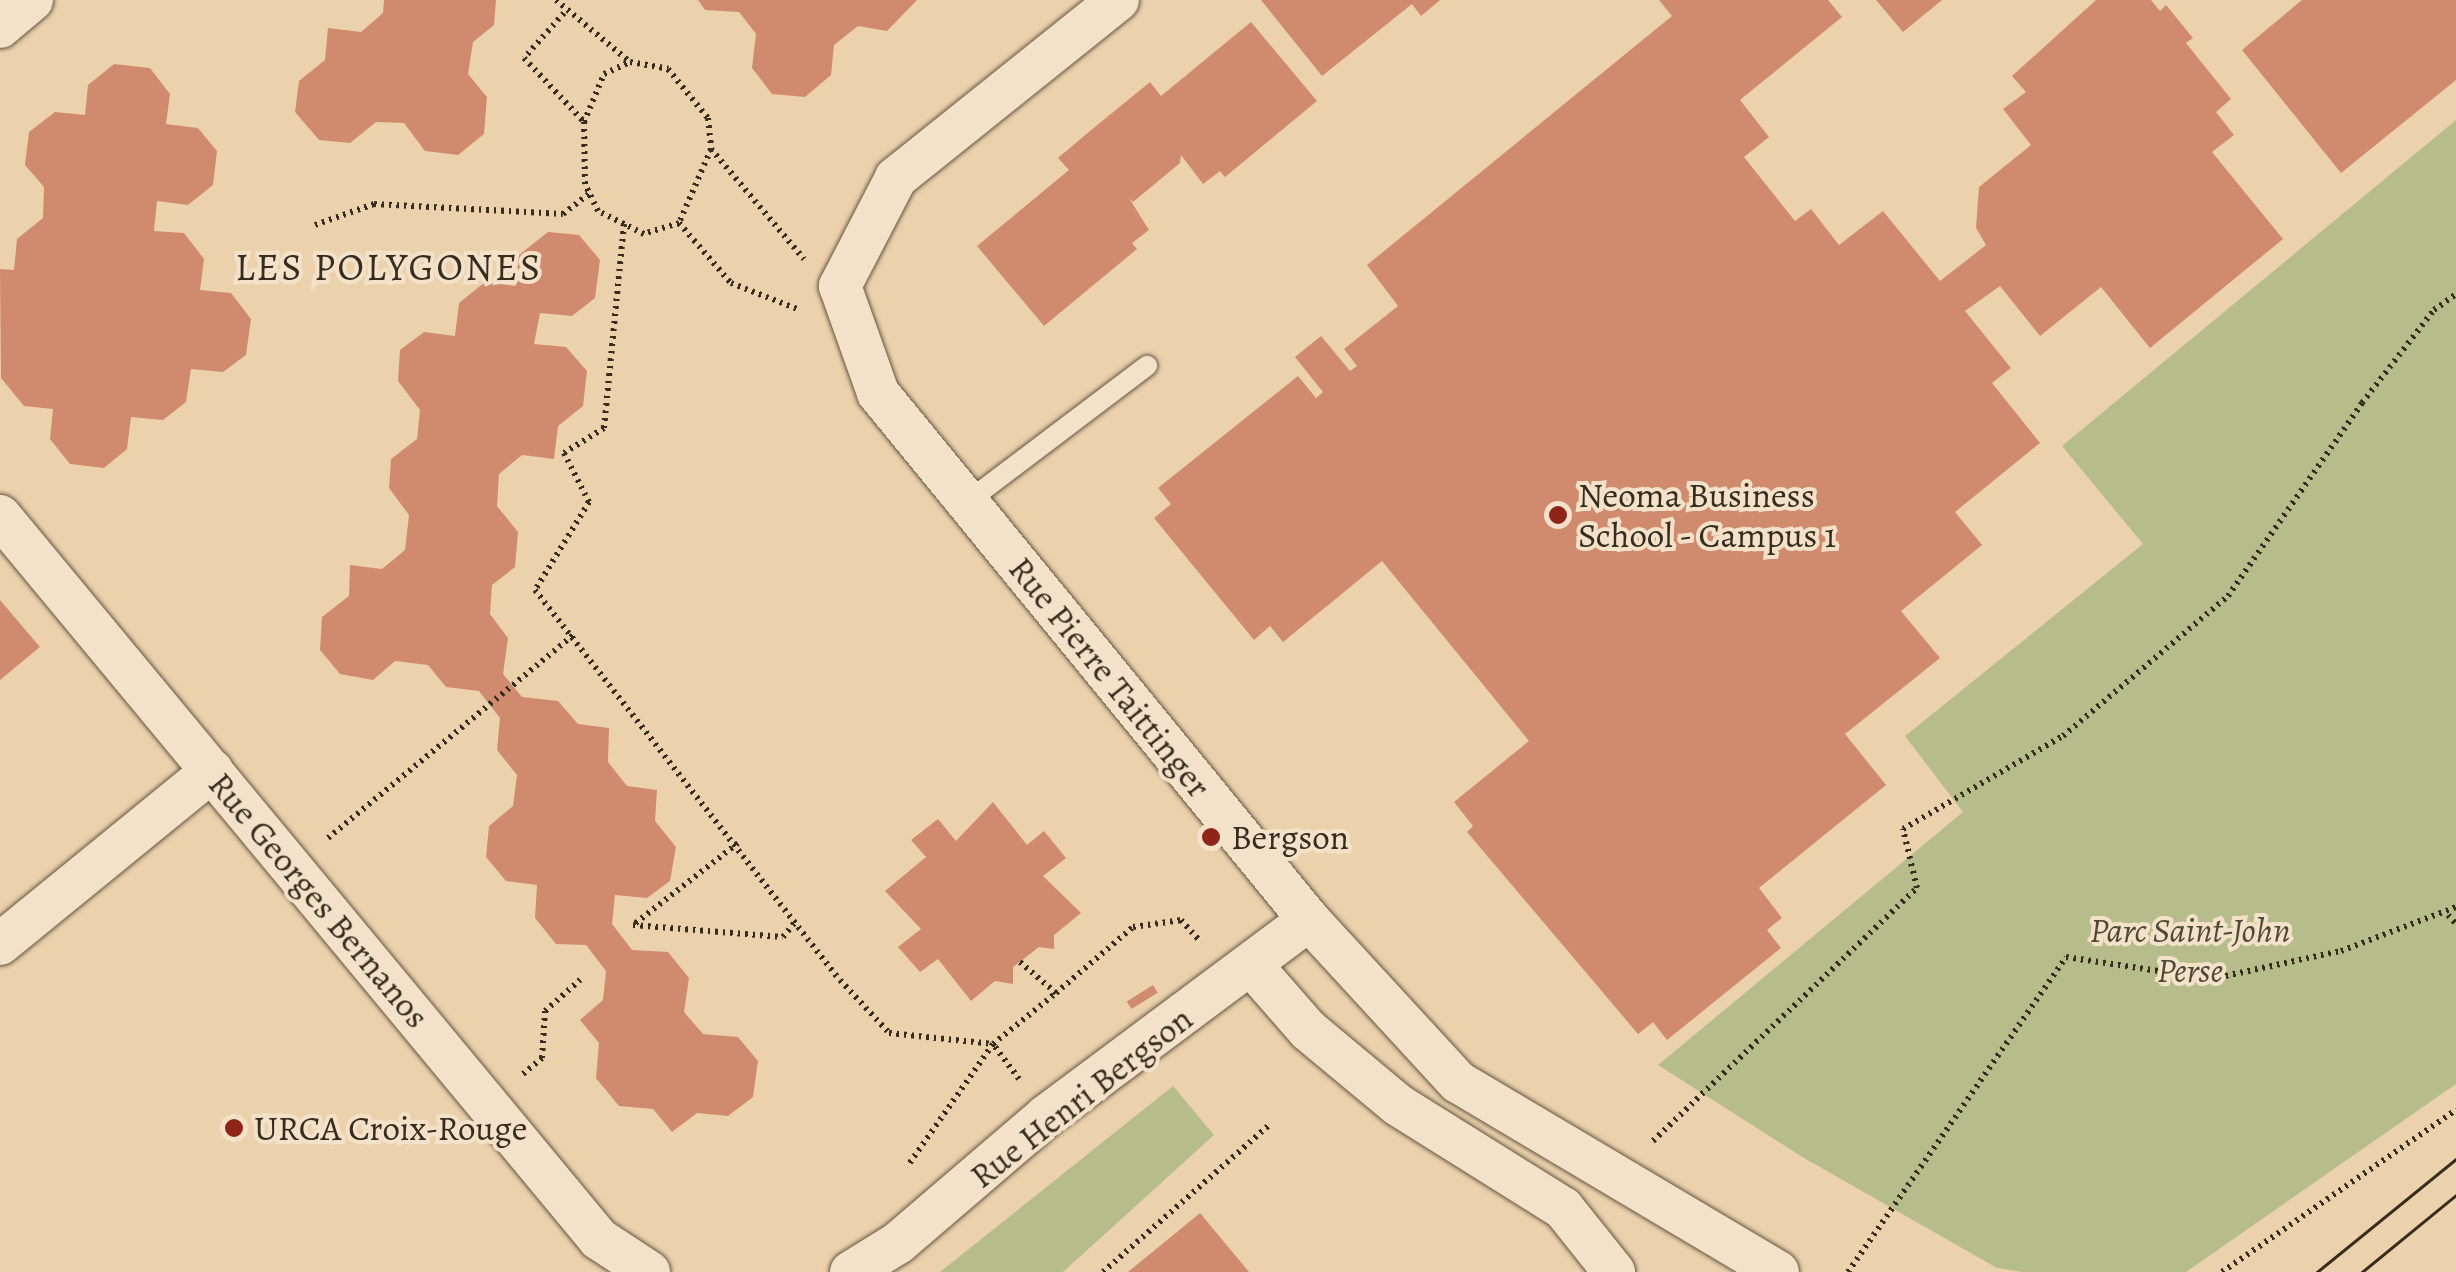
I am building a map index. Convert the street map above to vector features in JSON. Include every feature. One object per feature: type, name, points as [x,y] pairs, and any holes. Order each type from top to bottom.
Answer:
[{"type":"street","points":[[0,27],[32,0]]},
{"type":"street","name":"Rue Pierre Taittinger","points":[[1118,0],[896,178],[840,286],[878,393],[1309,920],[1458,1082],[1778,1272]]},
{"type":"street","name":"Rue Georges Bernanos","points":[[0,516],[599,1239],[649,1272]]},
{"type":"street","points":[[0,944],[212,770]]},
{"type":"street","name":"Rue Henri Bergson","points":[[851,1272],[898,1243],[1046,1116],[1243,974],[1309,920]]},
{"type":"street","points":[[1243,974],[1398,1105],[1564,1208],[1614,1272]]},
{"type":"lane","points":[[967,502],[1147,366]]},
{"type":"path","points":[[556,0],[564,13],[630,62],[668,69],[708,118],[711,149],[679,223],[644,234],[598,211],[590,193],[584,122],[604,74],[630,62]]},
{"type":"path","points":[[564,13],[524,58],[584,122]]},
{"type":"path","points":[[711,149],[772,223]]},
{"type":"path","points":[[316,225],[374,204],[562,214],[590,193]]},
{"type":"path","points":[[679,223],[731,283],[856,333]]},
{"type":"path","points":[[624,224],[604,428],[564,454],[589,502],[535,590],[889,1034],[993,1044]]},
{"type":"path","points":[[1616,1177],[1918,888],[1902,829],[2063,736],[2228,596],[2362,403],[2434,310],[2456,294]]},
{"type":"path","points":[[293,867],[573,635]]},
{"type":"path","points":[[738,843],[633,925],[783,938],[797,920]]},
{"type":"path","points":[[1848,1272],[2066,958],[2211,979],[2341,951],[2448,915],[2456,907]]},
{"type":"path","points":[[2448,915],[2456,924]]},
{"type":"path","points":[[896,1182],[993,1044],[1133,927],[1181,920],[1243,974]]},
{"type":"path","points":[[1020,962],[1056,993]]},
{"type":"path","points":[[488,1104],[542,1058],[545,1011],[580,980]]},
{"type":"path","points":[[2222,1272],[2456,1110]]},
{"type":"path","points":[[1103,1272],[1270,1124]]},
{"type":"green space","name":"Parc Saint-John Perse","points":[[2456,120],[2456,1084],[2186,1272],[2022,1272],[1997,1268],[1804,1158],[1658,1065],[1963,812],[1905,736],[2143,544],[2062,446]]},
{"type":"green space","points":[[1173,1086],[1214,1135],[1063,1272],[940,1272]]},
{"type":"building","points":[[384,0],[496,0],[494,25],[473,42],[468,74],[487,97],[484,134],[458,155],[425,151],[404,123],[376,122],[350,143],[319,140],[295,112],[299,81],[325,60],[328,28],[361,32],[383,13]]},
{"type":"building","points":[[698,0],[917,0],[887,31],[858,26],[834,45],[831,75],[805,97],[772,94],[752,68],[756,34],[739,12],[705,10]]},
{"type":"building","points":[[1261,0],[1440,0],[1421,16],[1412,4],[1322,76]]},
{"type":"building","name":"Neoma Business School - Campus 1","points":[[1659,0],[1828,0],[1842,17],[1740,100],[1769,137],[1744,157],[1795,221],[1811,209],[1839,245],[1883,211],[1940,281],[1986,245],[1976,228],[1979,187],[2031,145],[2003,109],[2026,92],[2012,76],[2096,0],[2151,0],[2160,11],[2166,5],[2193,38],[2186,43],[2231,99],[2216,112],[2234,135],[2212,152],[2283,239],[2150,348],[2101,287],[2040,336],[2000,286],[1965,311],[2011,368],[1992,383],[2040,443],[1955,512],[1982,545],[1901,611],[1940,658],[1845,734],[1886,785],[1759,888],[1782,918],[1767,930],[1781,948],[1667,1040],[1653,1022],[1638,1034],[1467,832],[1473,826],[1454,802],[1529,741],[1382,561],[1283,642],[1270,626],[1254,640],[1154,518],[1171,504],[1158,488],[1298,376],[1316,398],[1323,392],[1295,357],[1321,336],[1350,371],[1357,366],[1344,349],[1398,306],[1367,265],[1672,16]]},
{"type":"building","points":[[1876,0],[1942,0],[1903,32]]},
{"type":"building","points":[[2302,0],[2456,0],[2456,80],[2341,173],[2242,50]]},
{"type":"building","points":[[1251,22],[1317,101],[1225,177],[1220,171],[1203,184],[1181,155],[1180,163],[1133,202],[1129,198],[1149,230],[1132,243],[1137,249],[1044,326],[977,246],[1069,170],[1058,158],[1090,131],[1150,82],[1161,96]]},
{"type":"building","points":[[114,64],[150,68],[170,94],[166,124],[198,128],[217,151],[213,185],[188,205],[157,201],[154,231],[184,233],[204,259],[200,290],[231,293],[251,319],[246,355],[223,372],[191,369],[186,402],[163,420],[131,417],[127,449],[104,468],[70,464],[50,439],[53,409],[24,406],[1,378],[0,269],[14,270],[17,239],[43,218],[44,187],[25,165],[29,132],[55,112],[85,115],[88,85]]},
{"type":"building","points":[[548,232],[579,235],[600,260],[595,298],[572,316],[540,313],[534,344],[566,347],[587,371],[583,406],[558,426],[554,459],[522,455],[499,474],[497,506],[518,532],[515,567],[492,585],[490,614],[508,638],[503,674],[522,697],[558,701],[578,724],[609,728],[608,762],[627,786],[657,790],[655,821],[676,847],[670,881],[647,898],[615,895],[612,924],[632,950],[668,952],[689,978],[684,1012],[703,1034],[738,1037],[758,1061],[753,1097],[728,1116],[697,1113],[672,1132],[653,1109],[619,1106],[596,1078],[599,1043],[580,1020],[603,1000],[606,971],[586,945],[556,944],[535,918],[537,885],[506,881],[486,857],[489,826],[513,806],[517,775],[497,750],[500,718],[479,691],[446,687],[428,665],[395,661],[373,680],[340,674],[320,650],[322,617],[349,596],[350,565],[382,569],[405,550],[409,515],[389,488],[391,459],[417,439],[420,410],[398,381],[400,350],[424,332],[455,336],[459,303],[485,282],[516,286],[519,255]]},
{"type":"building","points":[[0,600],[40,647],[0,680]]},
{"type":"building","points":[[993,802],[1027,845],[1044,831],[1066,858],[1043,876],[1081,913],[1054,935],[1054,949],[1039,947],[1013,967],[1013,984],[995,981],[971,1001],[938,959],[920,972],[898,947],[921,929],[885,891],[926,857],[911,840],[938,819],[956,841]]},
{"type":"building","points":[[1153,985],[1158,993],[1131,1009],[1127,1001]]},
{"type":"building","points":[[1200,1213],[1249,1272],[1128,1272]]},
{"type":"tram line","points":[[2317,1272],[2456,1159]]},
{"type":"tram line","points":[[2362,1272],[2456,1195]]},
{"type":"place","name":"Neoma Business School - Campus 1","points":[[1558,515]]},
{"type":"place","name":"Bergson","points":[[1211,837]]},
{"type":"place","name":"URCA Croix-Rouge","points":[[234,1128]]},
{"type":"district","name":"LES POLYGONES","points":[[389,268]]}]
